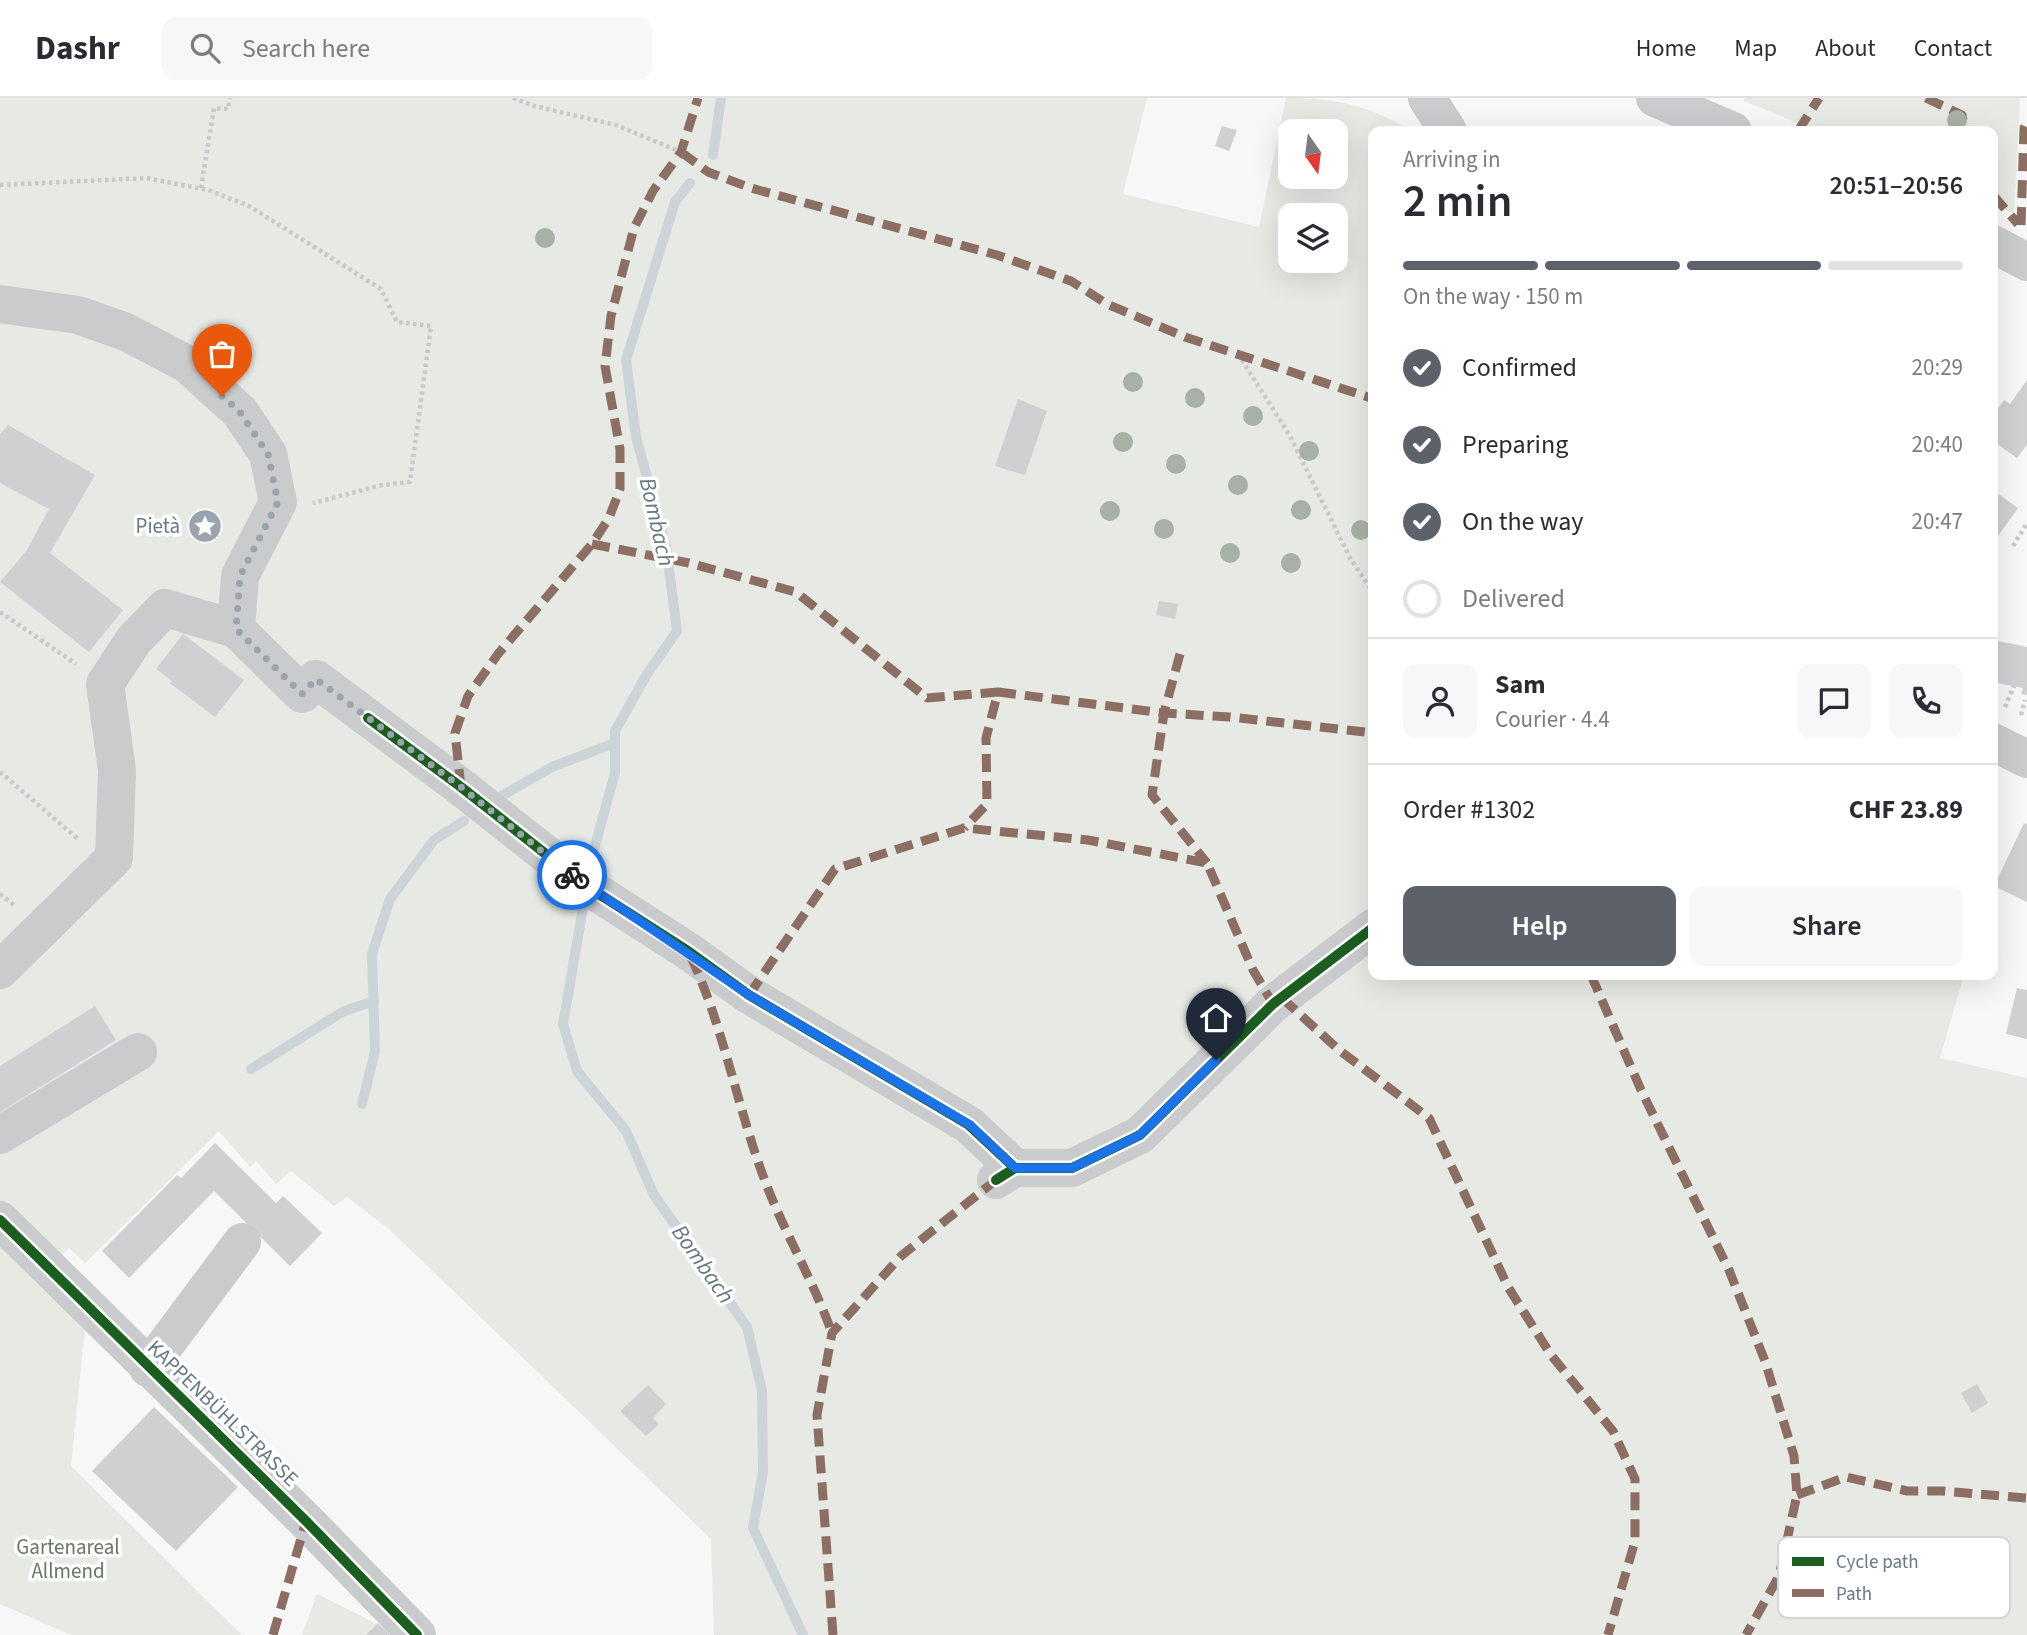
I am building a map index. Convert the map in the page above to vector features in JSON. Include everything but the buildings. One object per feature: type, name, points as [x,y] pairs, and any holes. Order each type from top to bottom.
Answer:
[{"type":"street","points":[[1427,98],[1445,126]]},
{"type":"street","points":[[1655,98],[1721,126]]},
{"type":"street","points":[[1998,247],[2027,262]]},
{"type":"street","points":[[0,304],[78,315],[126,332],[187,365],[240,412],[268,454],[278,502],[240,576],[236,629]]},
{"type":"street","points":[[0,970],[114,858],[117,770],[105,684],[134,640],[165,608],[236,629],[302,694],[316,679],[461,787],[585,885],[688,951],[749,995],[970,1125],[1006,1174],[1072,1168],[1140,1135],[1273,1003],[1368,931]]},
{"type":"street","points":[[2005,725],[2027,759]]},
{"type":"street","points":[[0,1135],[138,1052]]},
{"type":"street","name":"KAPPENBÜHLSTRASSE","points":[[0,1220],[418,1635]]},
{"type":"street","points":[[148,1368],[242,1242]]},
{"type":"path","points":[[201,188],[214,107],[228,109],[230,98]]},
{"type":"path","points":[[513,98],[534,106],[616,125],[681,152]]},
{"type":"path","points":[[0,185],[146,178],[201,188],[249,206],[381,289],[397,322],[432,326],[410,482],[382,485],[300,506],[278,502]]},
{"type":"path","points":[[1238,354],[1290,436],[1350,558],[1368,585]]},
{"type":"path","points":[[2013,547],[2027,523]]},
{"type":"path","points":[[0,612],[105,684]]},
{"type":"path","points":[[2005,725],[2014,686]]},
{"type":"path","points":[[2005,725],[2025,700]]},
{"type":"path","points":[[0,772],[108,864]]},
{"type":"green space","points":[[0,98],[1147,98],[1123,194],[1259,227],[1278,136],[1278,189],[1348,189],[1348,119],[1282,119],[1286,98],[1336,102],[1366,109],[1403,126],[1368,126],[1368,980],[1963,980],[1940,1058],[2027,1078],[2027,1635],[714,1635],[711,1539],[389,1229],[347,1197],[334,1206],[291,1171],[276,1184],[256,1161],[250,1167],[219,1131],[85,1263],[69,1248],[58,1258],[0,1201]]},
{"type":"green space","points":[[1745,98],[2020,98],[2014,214],[1998,207],[1998,126],[1805,126],[1744,101]]},
{"type":"green space","name":"Gartenareal Allmend","points":[[0,1244],[85,1327],[71,1466],[242,1635],[71,1635],[0,1604]]},
{"type":"green space","points":[[317,1594],[399,1635],[302,1635]]},
{"type":"waterway","name":"Bombach","points":[[713,155],[721,98]]},
{"type":"waterway","name":"Bombach","points":[[593,853],[615,773],[615,731],[647,674],[677,631],[666,546],[636,437],[626,360],[675,202],[690,183]]},
{"type":"waterway","points":[[503,795],[552,767],[615,743]]},
{"type":"waterway","points":[[362,1104],[375,1051],[372,954],[390,899],[434,840],[464,821]]},
{"type":"waterway","name":"Bombach","points":[[583,908],[563,1024],[577,1071],[626,1131],[654,1195],[747,1327],[762,1391],[763,1472],[753,1528],[803,1635]]},
{"type":"waterway","points":[[251,1069],[344,1011],[374,1001]]},
{"type":"marked path","points":[[461,787],[455,733],[468,696],[498,654],[592,544],[609,518],[620,489],[620,449],[605,366],[611,316],[634,228],[653,191],[681,152],[698,98]]},
{"type":"marked path","points":[[1801,126],[1819,98]]},
{"type":"marked path","points":[[1926,98],[1962,115],[1964,126]]},
{"type":"marked path","points":[[2021,225],[2024,128],[2027,122]]},
{"type":"marked path","points":[[681,152],[708,172],[751,188],[997,255],[1071,281],[1107,304],[1185,337],[1368,397]]},
{"type":"marked path","points":[[1998,201],[2018,224]]},
{"type":"marked path","points":[[592,544],[689,563],[796,592],[927,698],[998,692],[986,738],[987,804],[964,828]]},
{"type":"marked path","points":[[1180,654],[1164,713],[1152,795],[1207,863]]},
{"type":"marked path","points":[[998,692],[1164,713],[1230,717],[1368,732]]},
{"type":"marked path","points":[[749,995],[835,869],[964,828],[1088,840],[1207,863],[1253,970],[1273,1004]]},
{"type":"marked path","points":[[691,957],[713,1012],[765,1181],[832,1333]]},
{"type":"marked path","points":[[1593,980],[1641,1090],[1729,1270],[1765,1361],[1794,1456],[1797,1495],[1788,1537]]},
{"type":"marked path","points":[[1282,998],[1339,1050],[1429,1118],[1508,1287],[1551,1355],[1613,1431],[1635,1479],[1635,1541],[1608,1635]]},
{"type":"marked path","points":[[833,1635],[817,1415],[832,1333],[901,1256],[996,1180]]},
{"type":"marked path","points":[[1797,1495],[1846,1477],[1907,1491],[2027,1498]]},
{"type":"marked path","points":[[273,1635],[306,1521]]},
{"type":"marked path","points":[[1746,1635],[1778,1578]]},
{"type":"cycle path","points":[[368,718],[585,885],[688,951],[749,995],[969,1125],[1015,1168]]},
{"type":"cycle path","points":[[996,1180],[1015,1168],[1072,1168],[1140,1135],[1273,1004],[1368,932]]},
{"type":"cycle path","points":[[0,1220],[306,1521],[417,1635]]},
{"type":"way so far","points":[[222,396],[240,412],[268,454],[278,502],[240,576],[236,629],[302,694],[316,679],[461,787],[572,875]]},
{"type":"place","name":"Pietà","points":[[205,526]]},
{"type":"route","points":[[572,875],[688,951],[749,995],[970,1125],[1015,1168],[1072,1168],[1140,1135],[1216,1060]]}]
